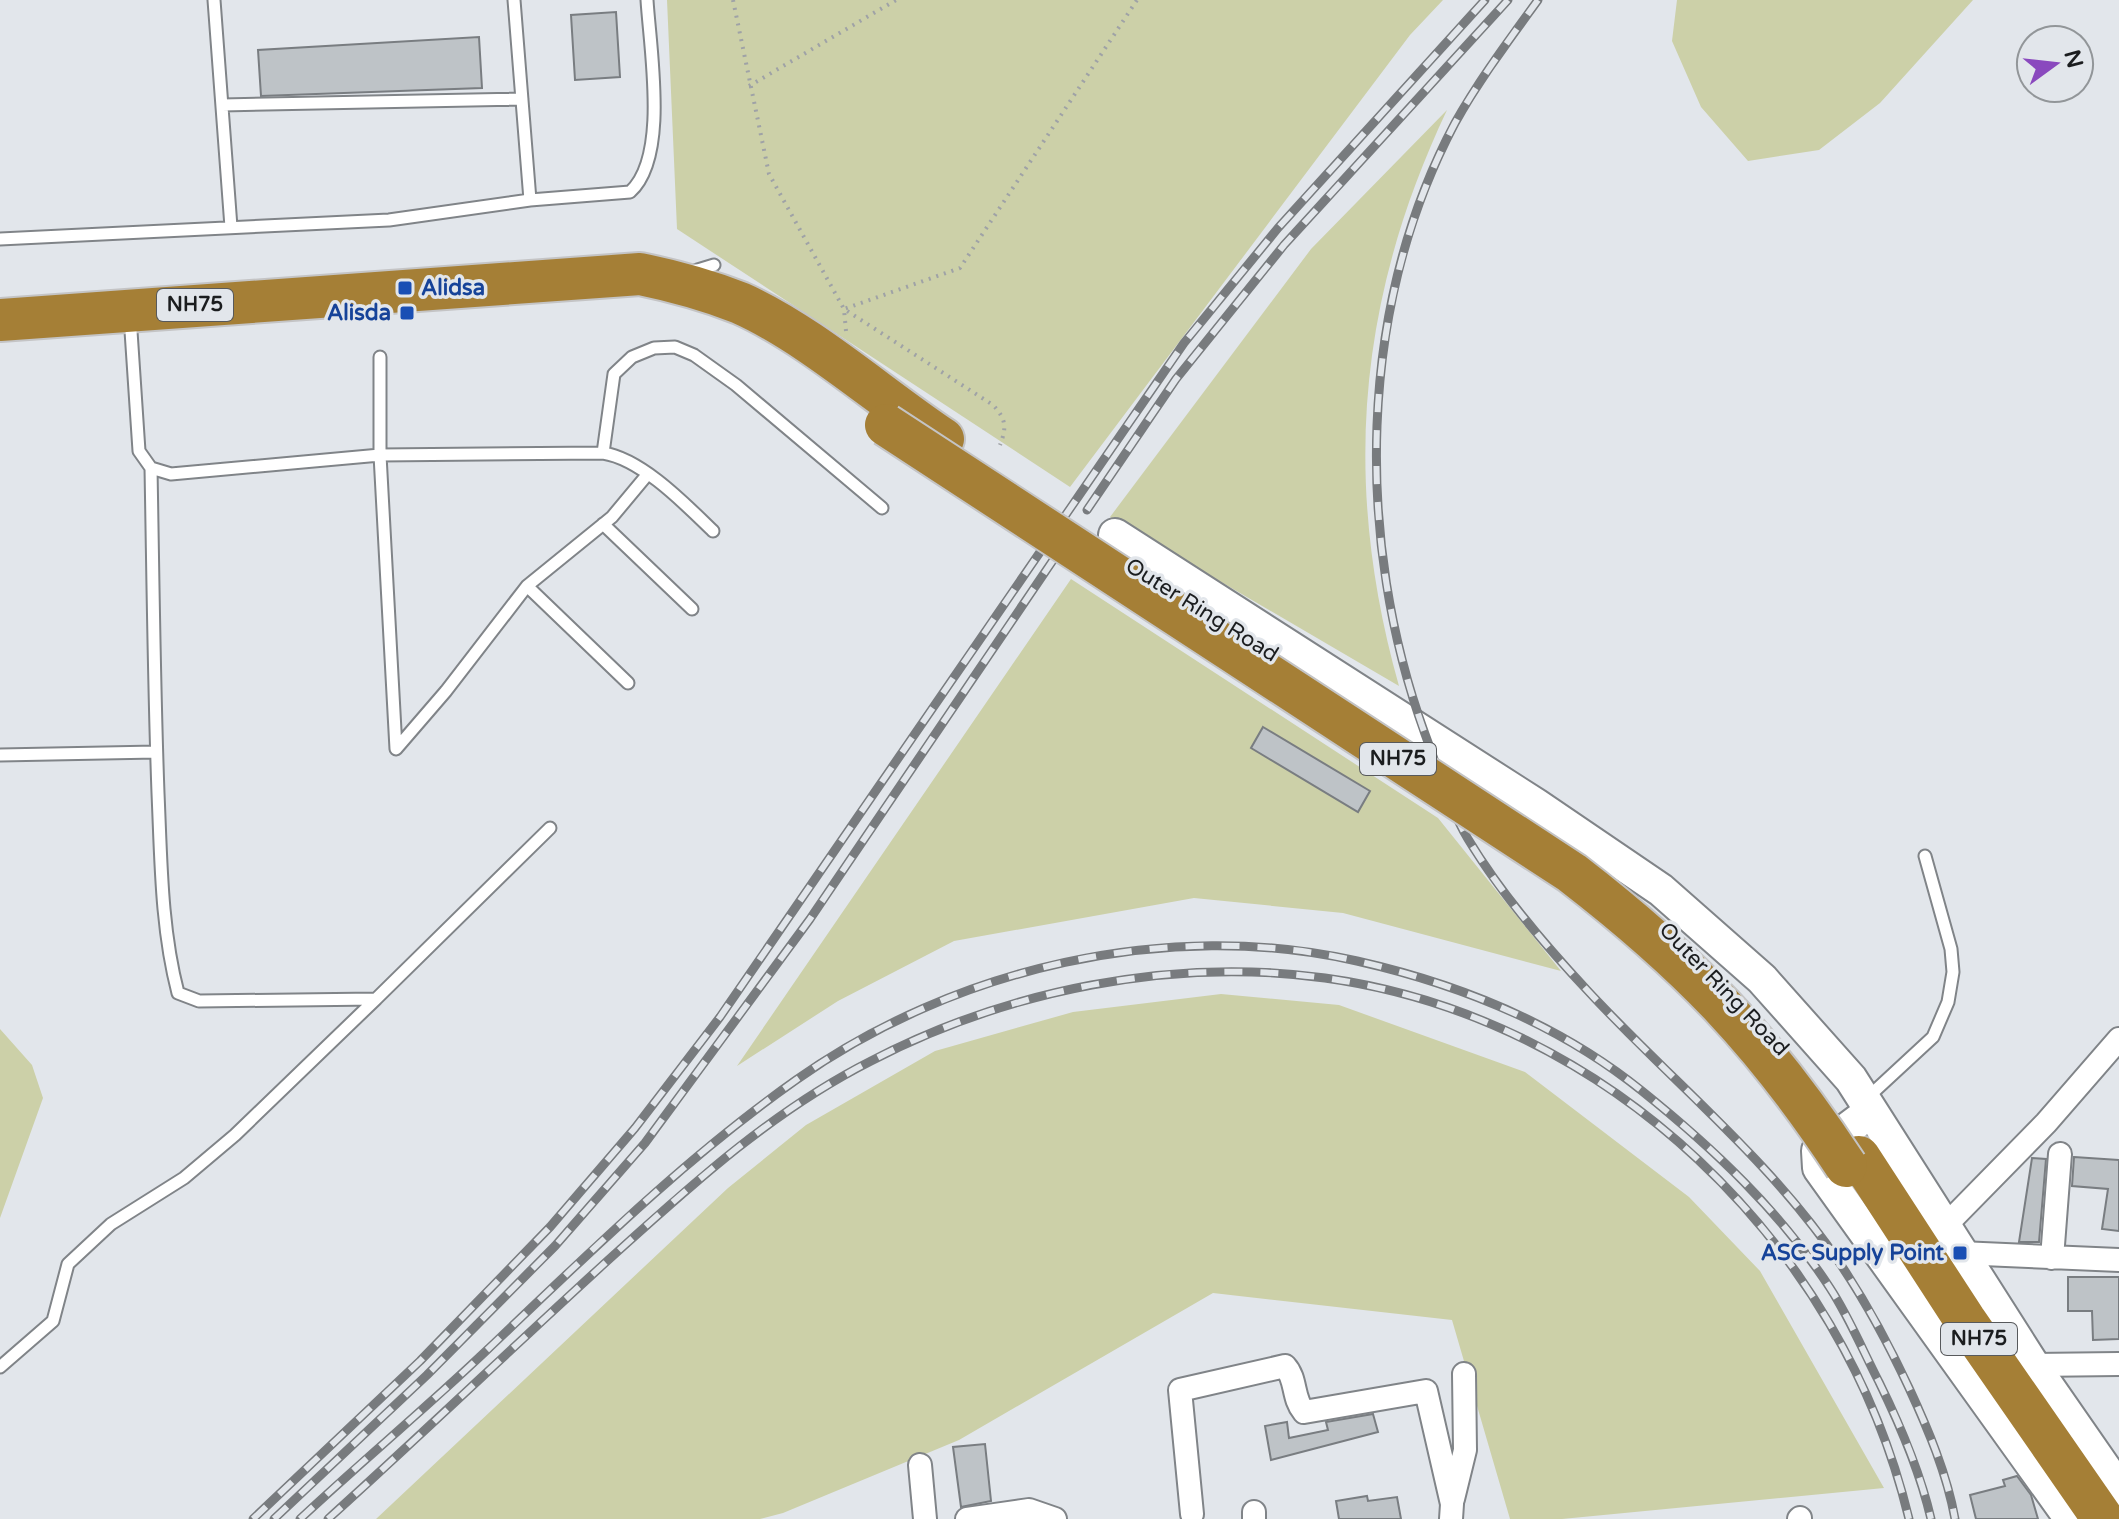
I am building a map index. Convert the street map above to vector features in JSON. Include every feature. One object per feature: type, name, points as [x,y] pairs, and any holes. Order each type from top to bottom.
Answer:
[{"type":"highway","name":"Outer Ring Road","points":[[0,346],[130,323],[640,274],[667,279],[741,304],[781,327],[891,416]]},
{"type":"highway","name":"Outer Ring Road","points":[[0,320],[130,323],[617,294],[679,298],[735,320],[891,416],[1559,864],[1637,923],[1697,976],[1750,1033],[1853,1161],[2103,1519]]},
{"type":"highway","name":"Outer Ring Road","points":[[1853,1161],[2079,1519]]},
{"type":"street","points":[[1115,535],[1536,805],[1661,890],[1762,979],[1851,1079],[2033,1365],[2119,1489]]},
{"type":"street","points":[[1953,1240],[2046,1123],[2119,1039]]},
{"type":"street","points":[[1867,1107],[1818,1151],[1819,1168],[2071,1519]]},
{"type":"street","points":[[2052,1258],[2060,1154]]},
{"type":"street","points":[[1953,1240],[2052,1258],[2119,1260]]},
{"type":"street","points":[[2033,1365],[2119,1364]]},
{"type":"street","points":[[1192,1514],[1180,1390],[1285,1366],[1291,1373],[1296,1402],[1304,1412],[1426,1391],[1452,1512]]},
{"type":"street","points":[[1452,1512],[1465,1450],[1464,1374]]},
{"type":"street","points":[[920,1465],[925,1519]]},
{"type":"street","points":[[967,1519],[1029,1510],[1055,1519]]},
{"type":"lane","points":[[214,0],[231,227]]},
{"type":"lane","points":[[514,0],[530,200]]},
{"type":"lane","points":[[0,239],[389,220],[530,200],[630,192],[642,181],[653,151],[647,0]]},
{"type":"lane","points":[[222,105],[522,99]]},
{"type":"lane","points":[[667,279],[714,265]]},
{"type":"lane","points":[[130,323],[139,451],[151,468],[156,752],[163,895],[168,951],[178,993],[199,1001],[376,999]]},
{"type":"lane","points":[[603,453],[614,374],[632,357],[654,348],[675,347],[694,355],[736,385],[882,508]]},
{"type":"lane","points":[[380,357],[380,455],[396,749],[446,691],[527,586],[603,524],[647,475]]},
{"type":"lane","points":[[151,468],[171,474],[380,455],[603,453],[615,455],[673,493],[713,531]]},
{"type":"lane","points":[[603,524],[692,609]]},
{"type":"lane","points":[[527,586],[628,683]]},
{"type":"lane","points":[[0,755],[156,752]]},
{"type":"lane","points":[[0,1367],[53,1321],[68,1264],[111,1224],[184,1178],[235,1135],[550,828]]},
{"type":"lane","points":[[1867,1107],[1933,1037],[1948,1002],[1953,972],[1951,949],[1925,856]]},
{"type":"path","points":[[733,0],[769,174],[844,309],[847,344]]},
{"type":"path","points":[[749,86],[896,0]]},
{"type":"path","points":[[844,309],[960,268],[1137,0]]},
{"type":"path","points":[[844,309],[993,405],[1003,416],[1006,429],[1000,445]]},
{"type":"green space","points":[[667,0],[1443,0],[1410,35],[1070,487],[677,229]]},
{"type":"green space","points":[[1677,0],[1973,0],[1880,103],[1819,150],[1748,161],[1701,107],[1672,41]]},
{"type":"green space","points":[[1447,110],[1417,181],[1394,252],[1377,322],[1368,394],[1365,465],[1370,538],[1381,611],[1399,686],[1110,517],[1311,249]]},
{"type":"green space","points":[[1071,579],[1438,818],[1561,971],[1343,913],[1194,898],[954,941],[838,1001],[737,1066]]},
{"type":"green space","points":[[1221,994],[1339,1005],[1525,1072],[1689,1197],[1760,1271],[1884,1488],[1562,1519],[1510,1519],[1452,1320],[1213,1293],[959,1440],[783,1513],[760,1519],[376,1519],[728,1188],[806,1125],[935,1051],[1073,1012]]},
{"type":"green space","points":[[0,1029],[32,1065],[43,1098],[0,1218]]},
{"type":"building","points":[[616,12],[620,77],[575,80],[571,15]]},
{"type":"building","points":[[479,37],[482,88],[261,96],[258,50]]},
{"type":"building","points":[[1263,727],[1370,791],[1358,812],[1251,748]]},
{"type":"building","points":[[2074,1157],[2119,1160],[2119,1231],[2102,1229],[2108,1189],[2072,1186]]},
{"type":"building","points":[[2032,1158],[2046,1159],[2039,1242],[2019,1242]]},
{"type":"building","points":[[2068,1277],[2119,1277],[2119,1339],[2093,1340],[2092,1311],[2068,1311]]},
{"type":"building","points":[[1373,1414],[1378,1432],[1271,1460],[1265,1426],[1287,1422],[1289,1438],[1328,1430],[1326,1422]]},
{"type":"building","points":[[985,1444],[991,1501],[961,1507],[953,1447]]},
{"type":"building","points":[[2017,1476],[2031,1495],[2038,1519],[1976,1519],[1970,1495],[2005,1486],[2003,1480]]},
{"type":"building","points":[[1367,1496],[1368,1501],[1397,1497],[1401,1519],[1339,1519],[1336,1501]]},
{"type":"railway","points":[[253,1519],[420,1361],[550,1227],[635,1128],[720,1017],[1184,343],[1278,228],[1485,0]]},
{"type":"railway","points":[[1087,510],[1176,379],[1284,245],[1508,0]]},
{"type":"railway","points":[[1538,0],[1455,123],[1423,194],[1399,269],[1384,347],[1377,426],[1378,505],[1386,583],[1402,660],[1449,801],[1461,827],[1509,898],[1587,990],[1784,1191],[1841,1265],[1894,1356],[1916,1404],[1942,1469],[1955,1519]]},
{"type":"railway","points":[[274,1519],[427,1375],[555,1246],[645,1143],[810,919],[1064,544]]},
{"type":"railway","points":[[300,1519],[676,1175],[755,1110],[858,1041],[924,1008],[993,982],[1065,962],[1138,950],[1212,946],[1285,949],[1357,961],[1433,982],[1543,1027],[1610,1067],[1642,1091],[1744,1182],[1790,1233],[1830,1288],[1856,1334],[1902,1432],[1931,1519]]},
{"type":"railway","points":[[328,1519],[699,1180],[764,1128],[834,1081],[923,1036],[1034,998],[1150,976],[1209,972],[1325,978],[1429,1001],[1526,1040],[1617,1094],[1698,1160],[1770,1237],[1830,1324],[1877,1418],[1909,1519]]},
{"type":"place","name":"Alidsa","points":[[405,288]]},
{"type":"place","name":"Alisda","points":[[407,313]]},
{"type":"place","name":"ASC Supply Point","points":[[1960,1253]]}]
